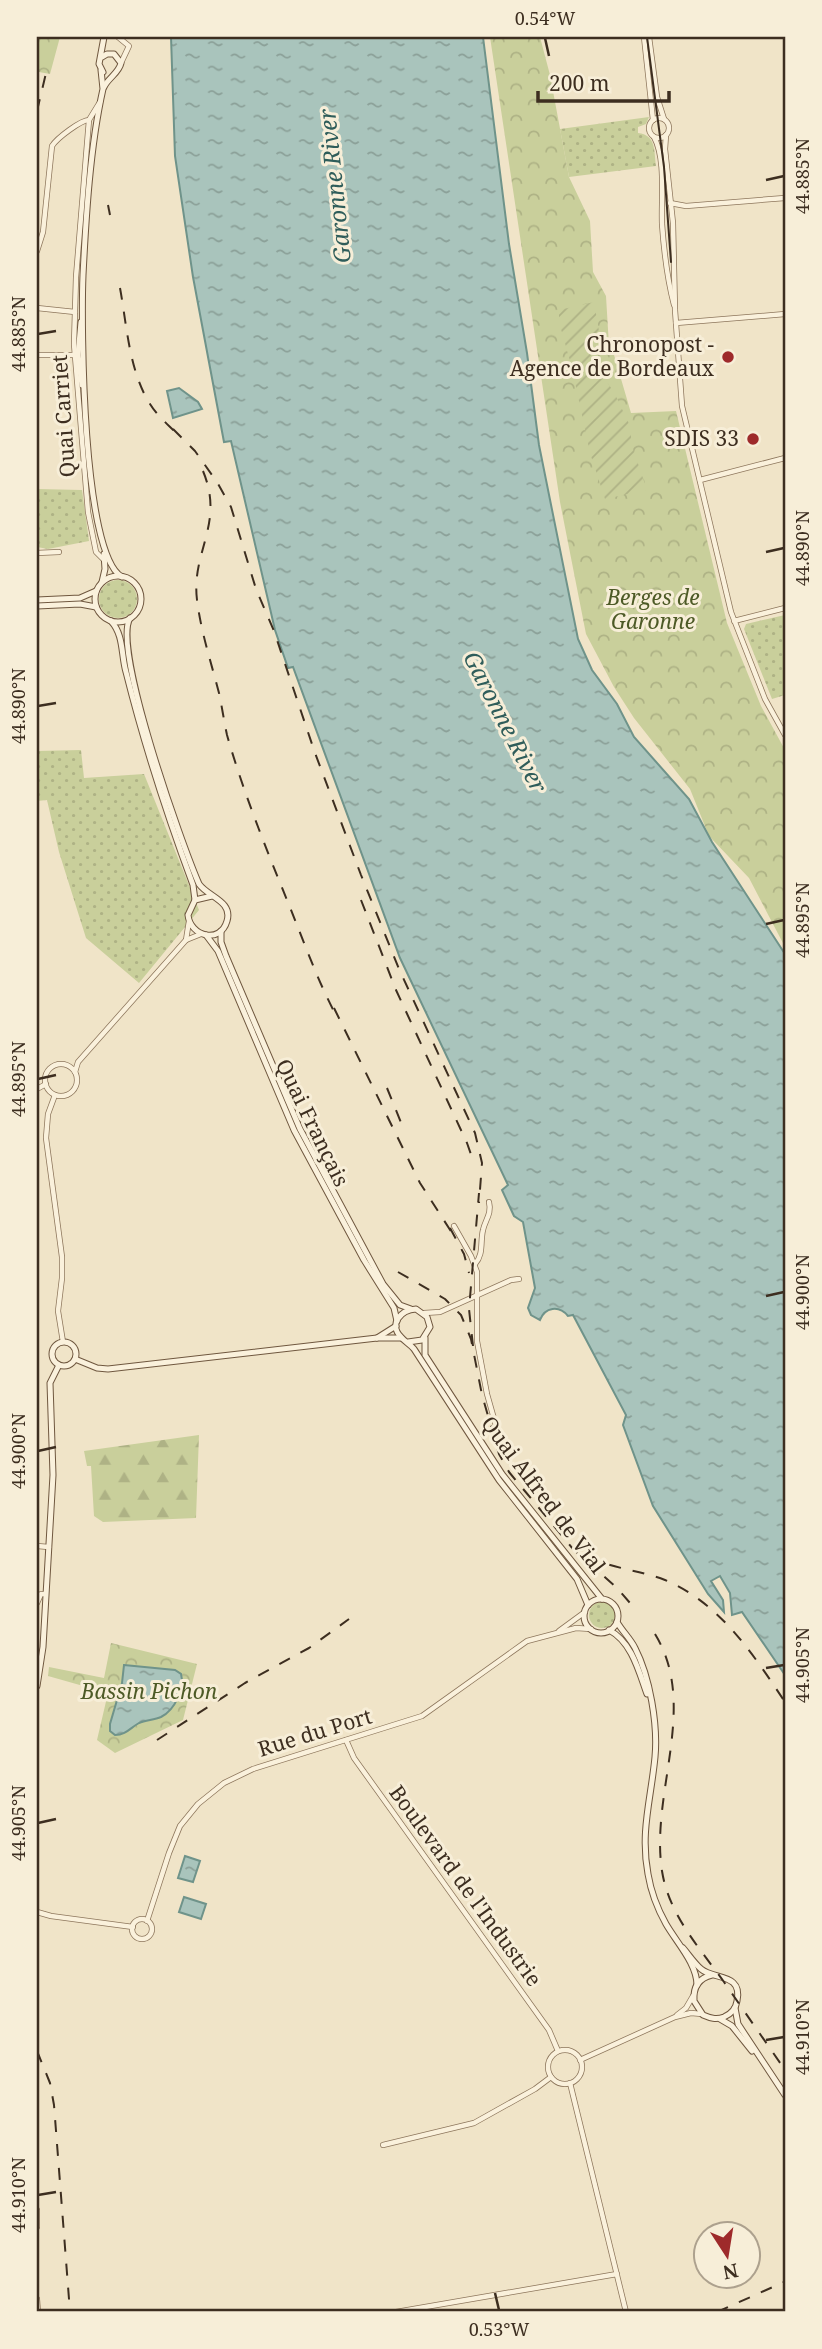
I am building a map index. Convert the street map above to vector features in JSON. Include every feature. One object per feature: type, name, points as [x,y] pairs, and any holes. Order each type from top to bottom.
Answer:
[{"type":"main road","points":[[104,37],[121,63],[118,71],[112,75],[101,70],[99,64],[104,37]]},
{"type":"main road","points":[[102,57],[107,54],[115,55]]},
{"type":"main road","name":"Quai Carriet","points":[[101,70],[103,89]]},
{"type":"main road","name":"Quai Carriet","points":[[102,582],[105,569],[94,509],[86,401],[79,354],[86,227],[100,101],[103,89],[112,75]]},
{"type":"main road","name":"Quai Carriet","points":[[103,551],[113,570],[122,577]]},
{"type":"main road","points":[[37,600],[80,598],[96,591],[102,582],[115,577],[122,577],[134,583],[140,595],[138,608],[126,626],[131,671],[162,780],[199,884],[222,901],[227,911],[227,921],[221,931],[203,935],[191,926],[189,921],[189,909],[195,900],[193,885],[152,766],[126,673],[119,631],[96,607],[96,591]]},
{"type":"main road","points":[[37,606],[80,604],[96,607]]},
{"type":"main road","points":[[111,621],[130,618]]},
{"type":"main road","points":[[195,900],[212,896]]},
{"type":"main road","name":"Quai Français","points":[[221,931],[221,942],[226,956],[300,1129],[383,1284],[400,1305],[411,1309]]},
{"type":"main road","name":"Quai Français","points":[[203,935],[218,951],[294,1130],[363,1260],[394,1308],[396,1324]]},
{"type":"main road","points":[[75,1359],[97,1368],[118,1368],[377,1338],[401,1338],[408,1342],[417,1342],[425,1337],[430,1327],[424,1313],[411,1309],[402,1313],[396,1324],[377,1338]]},
{"type":"main road","points":[[396,1324],[401,1338]]},
{"type":"main road","name":"Quai Alfred de Vial","points":[[425,1337],[425,1356],[492,1460],[602,1599]]},
{"type":"main road","name":"Quai Alfred de Vial","points":[[408,1342],[499,1480],[578,1579],[588,1605]]},
{"type":"main road","points":[[70,1343],[75,1349],[75,1359],[66,1366],[59,1365],[53,1359],[52,1352],[56,1345],[70,1343]]},
{"type":"main road","points":[[37,1686],[41,1664],[53,1454],[50,1383],[59,1365]]},
{"type":"main road","points":[[602,1599],[614,1605],[618,1614],[617,1622],[609,1630],[600,1633],[586,1623],[585,1612],[588,1605],[602,1599]]},
{"type":"main road","points":[[617,1622],[634,1645],[649,1687],[656,1746],[645,1824],[647,1863],[656,1904],[696,1974],[696,2006],[703,2015],[732,2025],[759,2058]]},
{"type":"main road","points":[[609,1630],[621,1639],[630,1651],[651,1704]]},
{"type":"main road","points":[[678,1943],[699,1968],[732,1982],[737,1992],[736,2021],[785,2095]]},
{"type":"main road","points":[[696,1986],[703,1978],[712,1975]]},
{"type":"main road","points":[[717,2019],[728,2015],[735,2007]]},
{"type":"street","points":[[118,37],[129,46],[121,63]]},
{"type":"street","points":[[647,37],[657,97],[669,127],[664,149],[676,264],[675,310],[682,406],[734,621],[765,699],[785,735]]},
{"type":"street","points":[[647,37],[653,120],[648,129],[658,150],[666,277],[675,310]]},
{"type":"street","points":[[115,55],[125,53]]},
{"type":"street","name":"Quai Carriet","points":[[100,101],[89,120],[75,312],[88,512],[96,552],[104,560]]},
{"type":"street","points":[[653,120],[664,119]]},
{"type":"street","points":[[37,251],[43,232],[52,146],[57,138],[80,122],[89,120]]},
{"type":"street","points":[[654,137],[666,135]]},
{"type":"street","points":[[670,203],[686,206],[785,198]]},
{"type":"street","points":[[671,213],[686,206]]},
{"type":"street","points":[[37,307],[75,312]]},
{"type":"street","points":[[676,323],[785,314]]},
{"type":"street","points":[[37,355],[79,354]]},
{"type":"street","points":[[700,480],[785,458]]},
{"type":"street","points":[[37,553],[60,552]]},
{"type":"street","points":[[734,621],[785,608]]},
{"type":"street","points":[[186,940],[189,921]]},
{"type":"street","points":[[78,1062],[59,1065],[47,1074],[46,1084],[55,1095],[65,1096],[73,1091],[77,1082],[75,1072],[78,1062],[186,940],[203,935]]},
{"type":"street","points":[[66,1065],[75,1072]]},
{"type":"street","points":[[37,1089],[46,1084]]},
{"type":"street","points":[[55,1095],[48,1114],[46,1138],[62,1257],[58,1311],[63,1342]]},
{"type":"street","points":[[475,1264],[480,1257],[483,1229],[491,1211],[489,1202]]},
{"type":"street","points":[[454,1226],[475,1264],[478,1276],[477,1341],[487,1394],[504,1454]]},
{"type":"street","points":[[424,1313],[440,1312],[511,1280],[519,1279]]},
{"type":"street","points":[[37,1545],[49,1547]]},
{"type":"street","points":[[37,1603],[41,1594],[45,1594]]},
{"type":"street","points":[[38,1612],[44,1617]]},
{"type":"street","name":"Rue du Port","points":[[555,1633],[585,1612]]},
{"type":"street","name":"Rue du Port","points":[[147,1921],[175,1838],[187,1816],[210,1792],[223,1783],[253,1769],[422,1716],[521,1645],[555,1633],[580,1628],[591,1629]]},
{"type":"street","name":"Boulevard de l'Industrie","points":[[346,1740],[354,1758],[549,2030],[558,2051]]},
{"type":"street","points":[[37,1912],[133,1927]]},
{"type":"street","points":[[138,1921],[147,1921],[152,1932],[145,1939],[136,1937],[133,1927],[138,1921]]},
{"type":"street","points":[[675,2017],[687,2008],[694,1995]]},
{"type":"street","points":[[580,2060],[675,2017],[694,2012],[703,2015]]},
{"type":"street","points":[[571,2051],[580,2060],[580,2075],[570,2083],[559,2083],[551,2077],[547,2064],[552,2054],[571,2051]]},
{"type":"street","points":[[383,2145],[474,2123],[551,2077]]},
{"type":"street","points":[[570,2083],[626,2312]]},
{"type":"street","points":[[37,2210],[37,2227]]},
{"type":"street","points":[[396,2312],[618,2274]]},
{"type":"street","points":[[37,2299],[38,2312]]},
{"type":"green space","points":[[37,37],[60,37],[50,74],[39,72],[37,82]]},
{"type":"green space","name":"Berges de Garonne","points":[[490,37],[540,37],[569,177],[590,221],[593,272],[606,296],[609,346],[612,348],[631,413],[676,411],[727,623],[761,706],[785,750],[785,947],[749,878],[709,836],[690,789],[634,718],[586,634],[560,502]]},
{"type":"green space","points":[[649,117],[646,124],[638,127],[638,133],[651,140],[656,166],[569,177],[560,129]]},
{"type":"green space","points":[[594,302],[600,337],[597,350],[599,361],[604,378],[614,392],[631,428],[631,443],[646,487],[646,490],[605,499],[590,453],[559,322],[559,310]]},
{"type":"green space","points":[[37,489],[82,490],[89,541],[48,549],[37,547]]},
{"type":"green space","points":[[118,580],[132,585],[137,599],[132,613],[118,618],[104,613],[99,599],[104,585]]},
{"type":"green space","points":[[785,615],[785,695],[772,699],[744,629],[746,624]]},
{"type":"green space","points":[[81,750],[84,778],[144,774],[199,910],[139,983],[86,938],[59,852],[47,800],[37,801],[37,751]]},
{"type":"green space","points":[[199,1435],[196,1518],[103,1522],[94,1516],[91,1466],[87,1466],[84,1451]]},
{"type":"green space","points":[[602,1602],[611,1606],[615,1615],[611,1624],[602,1628],[593,1624],[589,1615],[593,1606]]},
{"type":"green space","name":"Bassin Pichon","points":[[111,1643],[197,1664],[183,1720],[115,1753],[97,1740],[108,1693],[48,1676],[49,1667],[104,1678]]},
{"type":"water","name":"Garonne River","points":[[171,37],[483,37],[509,244],[539,445],[578,639],[592,670],[617,704],[634,737],[689,799],[712,842],[785,954],[785,1675],[742,1612],[732,1615],[730,1593],[720,1576],[711,1581],[723,1600],[724,1612],[708,1594],[653,1506],[623,1425],[626,1415],[573,1315],[568,1316],[561,1310],[552,1309],[545,1312],[540,1320],[531,1315],[528,1308],[535,1288],[523,1222],[514,1216],[502,1190],[508,1185],[400,958],[293,667],[288,668],[275,630],[231,441],[224,442],[193,277],[175,156]]},
{"type":"water","points":[[179,388],[198,402],[202,409],[173,418],[167,391]]},
{"type":"water","name":"Bassin Pichon","points":[[124,1665],[175,1670],[181,1674],[182,1686],[175,1704],[166,1714],[115,1735],[110,1731],[110,1724],[122,1683]]},
{"type":"water","points":[[185,1856],[200,1861],[193,1882],[178,1878]]},
{"type":"water","points":[[184,1897],[206,1904],[201,1919],[179,1912]]},
{"type":"tram line","points":[[647,37],[664,167],[671,262]]},
{"type":"railway","points":[[37,111],[46,73]]},
{"type":"railway","points":[[108,205],[110,215]]},
{"type":"railway","points":[[120,288],[137,377],[150,404],[180,437]]},
{"type":"railway","points":[[173,429],[195,451],[231,507],[256,589],[274,631],[315,753],[361,875],[399,969],[475,1133],[482,1163],[479,1203]]},
{"type":"railway","points":[[203,471],[209,490],[210,507],[198,567],[197,600],[227,735],[263,839],[337,1017]]},
{"type":"railway","points":[[361,900],[396,990],[474,1163]]},
{"type":"railway","points":[[334,1008],[420,1183],[454,1236]]},
{"type":"railway","points":[[387,1088],[404,1130]]},
{"type":"railway","points":[[473,1346],[469,1309],[479,1193]]},
{"type":"railway","points":[[450,1228],[464,1254],[469,1273]]},
{"type":"railway","points":[[398,1272],[445,1299],[461,1315],[471,1339],[482,1395],[499,1454],[509,1472],[573,1549],[617,1588],[637,1611]]},
{"type":"railway","points":[[587,1556],[665,1580],[702,1602],[734,1632],[785,1702]]},
{"type":"railway","points":[[157,1740],[245,1683],[309,1648],[349,1619]]},
{"type":"railway","points":[[655,1634],[667,1662],[673,1690],[673,1720],[660,1841],[666,1887],[686,1930],[785,2070]]},
{"type":"railway","points":[[37,2051],[50,2083],[54,2105],[70,2312]]},
{"type":"railway","points":[[717,2312],[784,2282]]},
{"type":"place","name":"Chronopost - Agence de Bordeaux","points":[[728,357]]},
{"type":"place","name":"SDIS 33","points":[[753,439]]}]
